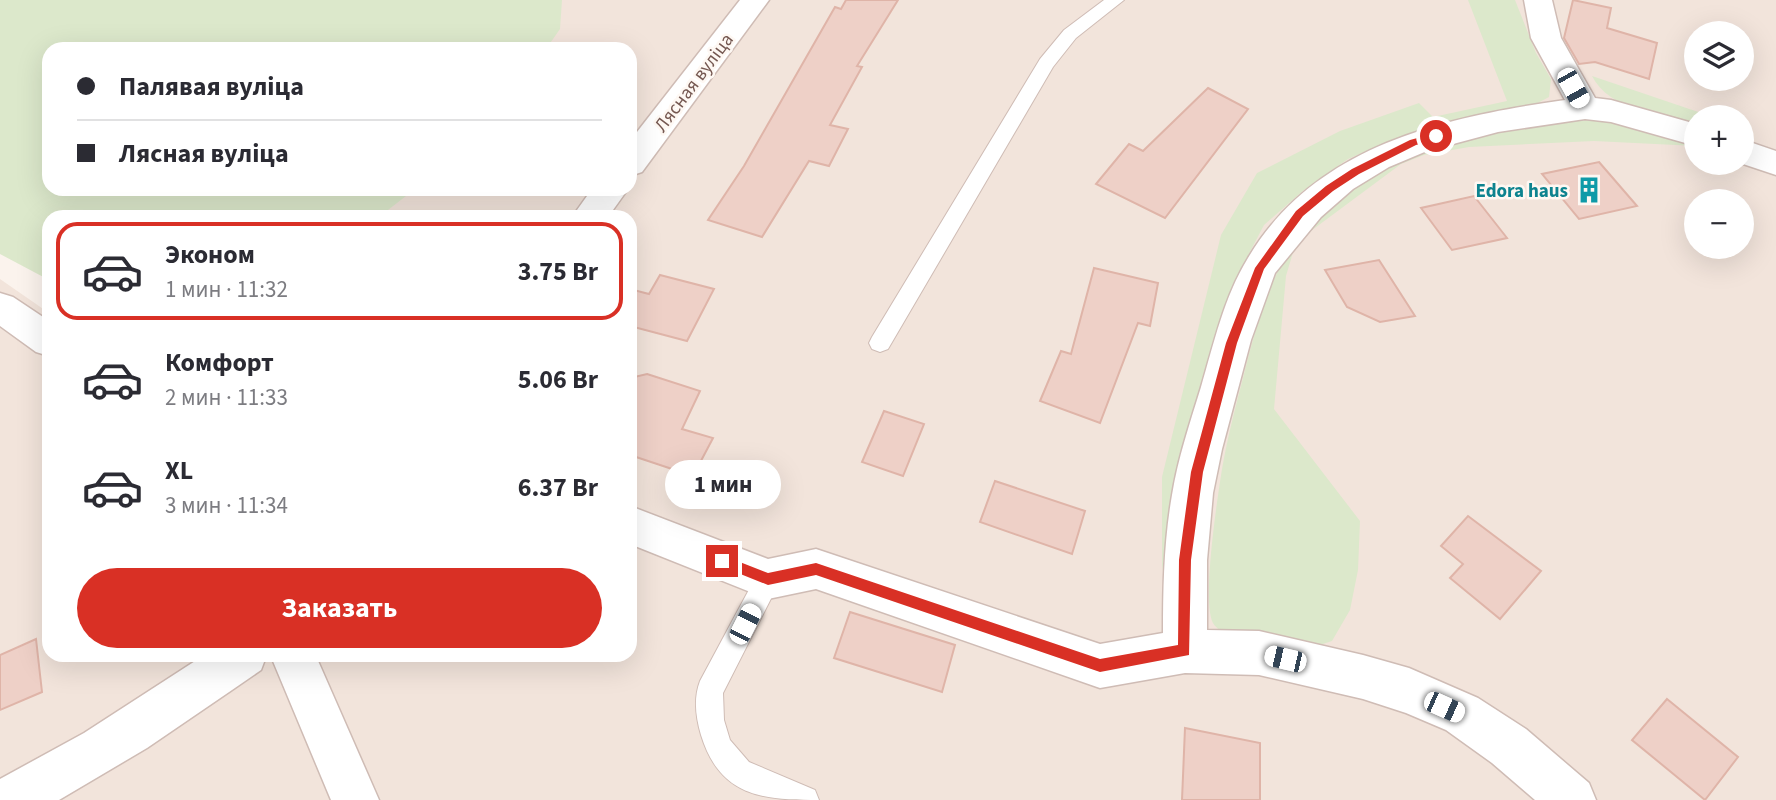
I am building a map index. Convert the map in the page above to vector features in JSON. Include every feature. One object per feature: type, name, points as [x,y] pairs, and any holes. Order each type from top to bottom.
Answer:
[{"type":"street","name":"Лясная вуліца","points":[[637,155],[755,0]]},
{"type":"street","points":[[1535,6],[1546,38],[1584,108]]},
{"type":"street","points":[[1185,650],[1185,560],[1197,472],[1232,343],[1260,268],[1300,214],[1355,171],[1413,143],[1481,123],[1584,108],[1611,111],[1684,132]]},
{"type":"street","points":[[1754,155],[1776,163]]},
{"type":"street","points":[[594,210],[606,196]]},
{"type":"street","points":[[0,307],[42,336]]},
{"type":"street","points":[[637,528],[768,579],[816,569],[1100,666],[1185,650],[1259,653],[1363,677],[1409,691],[1462,714],[1509,746],[1572,800]]},
{"type":"street","points":[[10,800],[65,772],[180,700],[234,662]]},
{"type":"street","points":[[295,662],[355,800]]},
{"type":"lane","points":[[880,343],[1046,63],[1070,34],[1115,0]]},
{"type":"lane","points":[[768,579],[710,691],[710,720],[719,748],[739,772],[806,800]]},
{"type":"shaded area","points":[[420,0],[1776,0],[1776,800],[0,800],[0,279],[42,308],[42,662],[637,662],[637,210],[280,210],[288,196],[637,196],[637,42],[392,42]]},
{"type":"green space","points":[[0,0],[562,0],[560,29],[551,42],[42,42],[42,196],[406,196],[388,210],[42,210],[42,276],[0,254]]},
{"type":"green space","points":[[1468,0],[1515,0],[1536,53],[1551,79],[1549,97],[1534,105],[1442,124],[1394,139],[1348,159],[1304,190],[1264,225],[1241,269],[1216,331],[1177,474],[1162,571],[1162,477],[1221,235],[1257,173],[1340,131],[1419,103],[1433,117],[1507,101]]},
{"type":"green space","points":[[1592,76],[1684,107],[1684,123],[1623,104],[1600,88]]},
{"type":"green space","points":[[1593,120],[1650,129],[1684,142],[1684,145],[1594,141],[1469,147],[1424,155],[1401,164],[1296,242],[1286,276],[1274,409],[1360,521],[1358,570],[1350,610],[1332,641],[1301,650],[1281,650],[1228,635],[1213,623],[1209,596],[1211,555],[1222,469],[1251,348],[1265,302],[1284,259],[1310,222],[1342,192],[1379,168],[1419,150],[1461,137],[1549,123]]},
{"type":"building","points":[[846,0],[898,0],[857,66],[862,67],[830,125],[848,129],[829,166],[809,161],[762,237],[708,220],[744,166],[835,7],[841,9]]},
{"type":"building","points":[[1573,0],[1611,8],[1607,28],[1657,43],[1649,79],[1595,62],[1579,64],[1564,38]]},
{"type":"building","points":[[1208,88],[1248,109],[1165,218],[1096,184],[1129,144],[1143,151]]},
{"type":"building","name":"Edora haus","points":[[1599,162],[1637,206],[1579,219],[1542,174]]},
{"type":"building","points":[[1474,196],[1507,238],[1452,250],[1421,208]]},
{"type":"building","points":[[1379,260],[1415,316],[1380,322],[1347,307],[1325,270]]},
{"type":"building","points":[[1094,268],[1158,283],[1150,326],[1138,323],[1100,423],[1040,401],[1061,351],[1071,354]]},
{"type":"building","points":[[660,275],[714,289],[687,341],[637,328],[637,291],[649,294]]},
{"type":"building","points":[[647,374],[700,391],[682,429],[713,438],[693,476],[637,457],[637,376]]},
{"type":"building","points":[[884,411],[924,424],[903,476],[862,462]]},
{"type":"building","points":[[995,481],[1085,511],[1072,554],[980,522]]},
{"type":"building","points":[[1468,516],[1541,571],[1500,619],[1450,578],[1463,564],[1441,546]]},
{"type":"building","points":[[850,612],[955,645],[942,692],[834,658]]},
{"type":"building","points":[[36,639],[42,692],[0,710],[0,655]]},
{"type":"building","points":[[1667,699],[1738,757],[1705,800],[1632,740]]},
{"type":"building","points":[[1185,728],[1260,743],[1260,800],[1182,800]]},
{"type":"place","name":"Edora haus","points":[[1589,190]]},
{"type":"route","points":[[722,561],[768,579],[816,569],[1100,666],[1185,650],[1185,560],[1197,472],[1232,343],[1260,268],[1300,214],[1330,188],[1355,171],[1413,143],[1436,136]]}]
